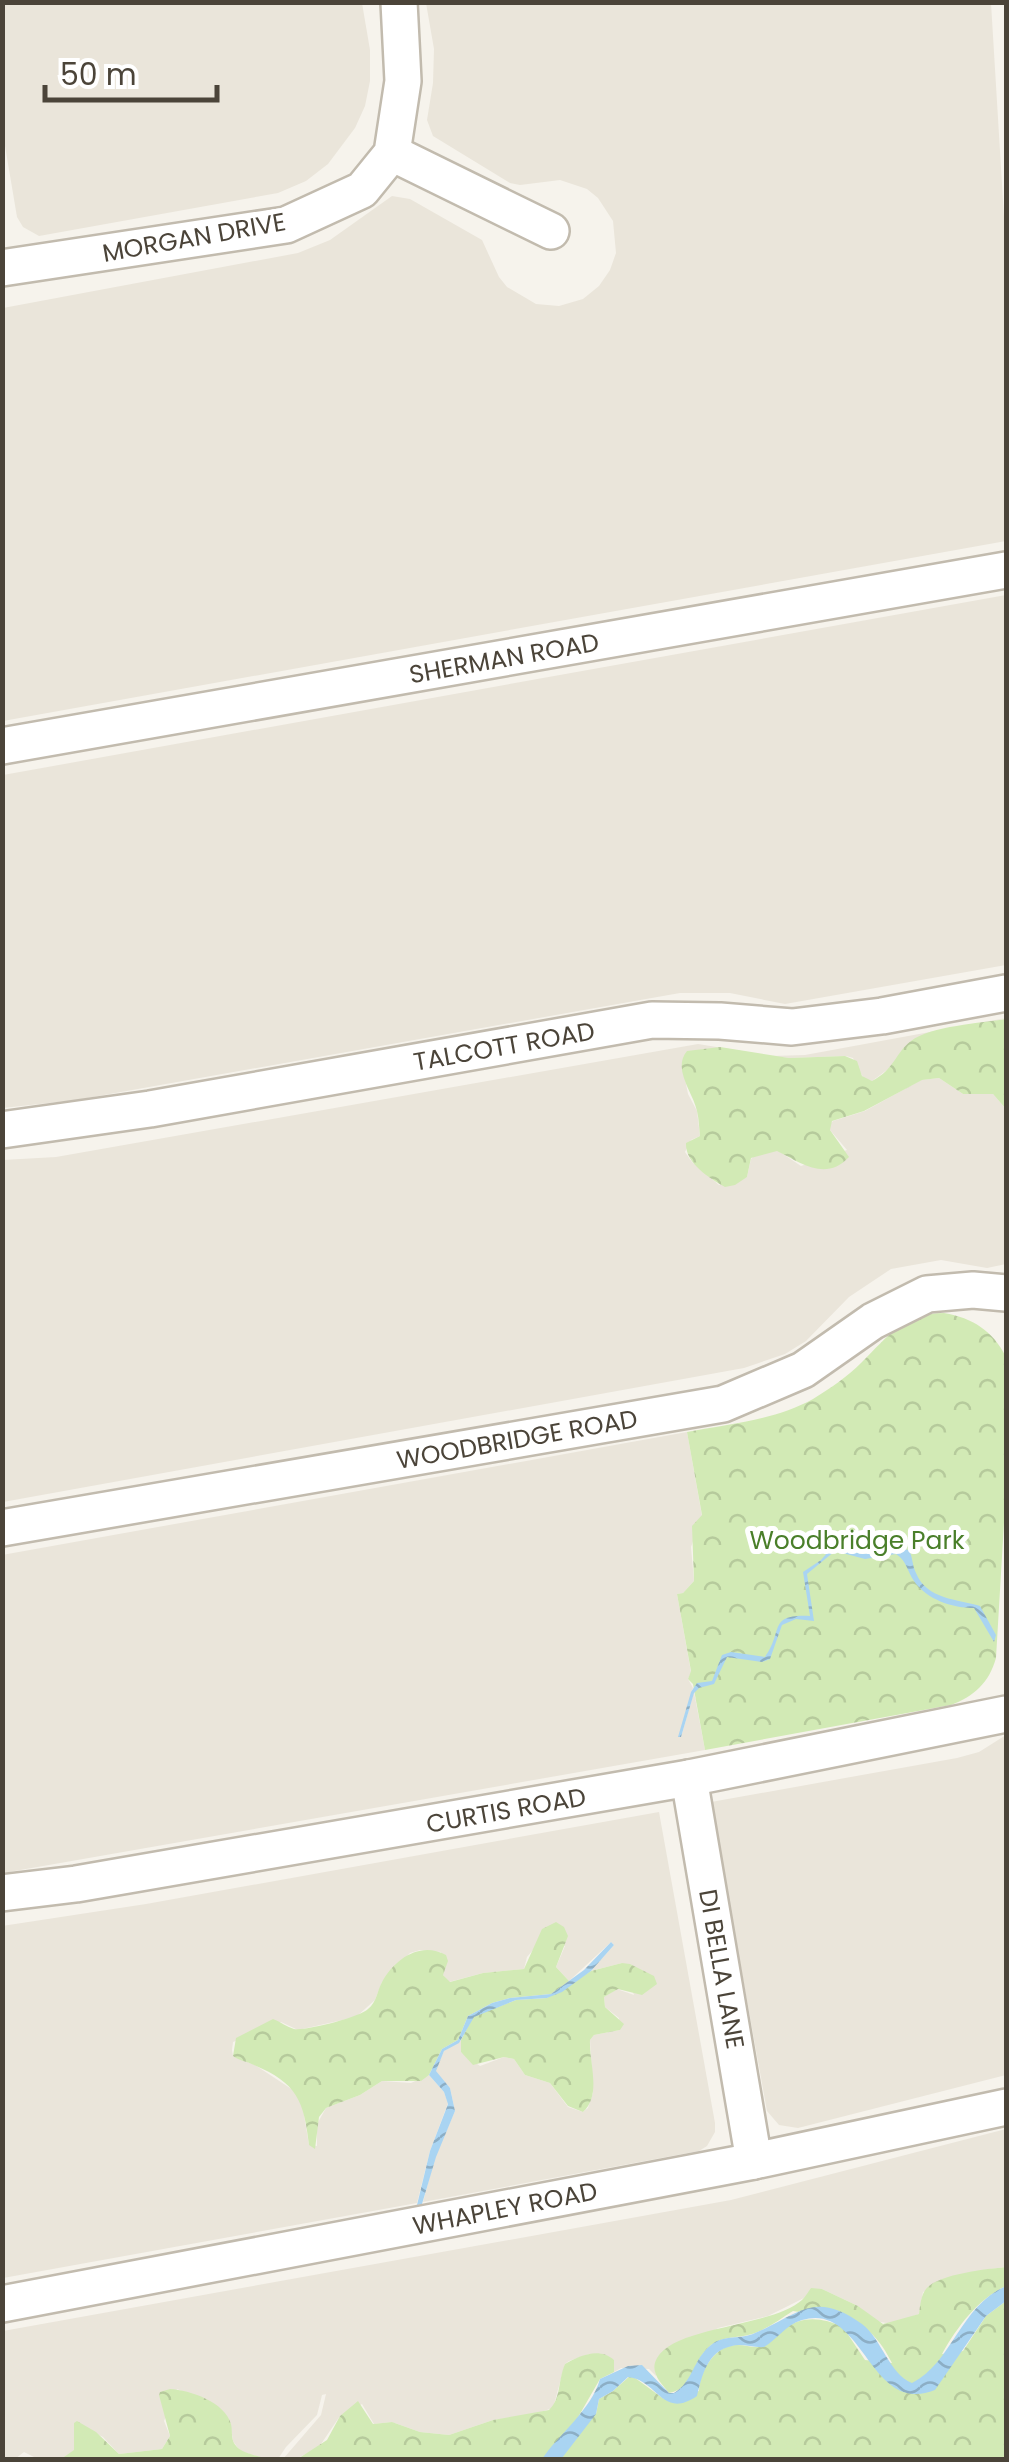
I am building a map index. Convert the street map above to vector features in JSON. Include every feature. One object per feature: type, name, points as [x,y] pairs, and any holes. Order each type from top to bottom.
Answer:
[{"type":"street","points":[[399,2],[403,81],[392,153],[551,230]]},
{"type":"street","name":"MORGAN DRIVE","points":[[2,268],[286,225],[362,190],[392,153]]},
{"type":"street","name":"SHERMAN ROAD","points":[[2,746],[1006,570]]},
{"type":"street","name":"TALCOTT ROAD","points":[[2,1130],[169,1105],[652,1020],[720,1020],[792,1027],[1006,994]]},
{"type":"street","name":"WOODBRIDGE ROAD","points":[[2,1528],[723,1404],[804,1370],[873,1320],[927,1294],[973,1290],[1006,1293]]},
{"type":"street","name":"CURTIS ROAD","points":[[2,1893],[76,1884],[689,1778],[1006,1714]]},
{"type":"street","name":"DI BELLA LANE","points":[[689,1778],[754,2161]]},
{"type":"street","name":"WHAPLEY ROAD","points":[[2,2304],[754,2161],[1006,2107]]},
{"type":"shaded area","points":[[2,3],[362,3],[370,50],[365,106],[355,128],[328,164],[306,181],[278,193],[39,236],[23,227],[17,217],[3,134]]},
{"type":"shaded area","points":[[426,3],[991,3],[1006,250],[1006,541],[3,721],[3,308],[298,253],[330,240],[392,196],[410,199],[482,240],[507,287],[536,304],[559,306],[583,299],[610,270],[616,253],[613,221],[587,189],[560,180],[510,183],[433,136],[427,120],[434,49]]},
{"type":"shaded area","points":[[1006,595],[1006,965],[785,1004],[730,993],[680,993],[76,1100],[3,1108],[3,775]]},
{"type":"shaded area","points":[[1006,1018],[905,1047],[895,1064],[872,1081],[864,1079],[853,1058],[846,1056],[772,1056],[805,1055]]},
{"type":"shaded area","points":[[698,1044],[760,1054],[682,1064],[688,1094],[697,1111],[700,1136],[691,1140],[685,1152],[719,1185],[747,1177],[755,1155],[777,1150],[801,1166],[847,1150],[830,1130],[833,1121],[865,1111],[921,1080],[939,1078],[963,1094],[993,1094],[1006,1109],[1006,1264],[987,1268],[941,1260],[891,1269],[849,1297],[806,1341],[785,1354],[744,1368],[3,1502],[3,1160],[56,1157]]},
{"type":"shaded area","points":[[687,1432],[702,1516],[691,1547],[694,1581],[677,1594],[691,1672],[688,1679],[693,1688],[679,1736],[694,1692],[705,1750],[3,1873],[2,1555]]},
{"type":"shaded area","points":[[1006,1735],[1006,2075],[798,2128],[779,2125],[767,2111],[711,1802],[957,1758],[979,1752]]},
{"type":"shaded area","points":[[659,1812],[715,2123],[707,2146],[699,2151],[423,2202],[435,2157],[455,2111],[450,2088],[435,2071],[444,2051],[461,2040],[461,2052],[480,2066],[504,2057],[514,2059],[525,2075],[550,2083],[568,2107],[583,2112],[593,2093],[590,2040],[594,2035],[620,2030],[619,2018],[605,2007],[604,1997],[617,1989],[634,1995],[622,1963],[591,1971],[614,1945],[611,1942],[569,1981],[556,1967],[565,1946],[538,1944],[527,1957],[524,1969],[483,1973],[449,1982],[443,1975],[441,1952],[420,1950],[410,1953],[382,1982],[375,2000],[356,2017],[298,2030],[281,2022],[233,2042],[232,2050],[233,2056],[255,2065],[293,2090],[302,2103],[309,2145],[317,2146],[317,2124],[326,2108],[360,2095],[382,2081],[411,2083],[429,2075],[448,2103],[417,2203],[3,2278],[2,1926]]},
{"type":"shaded area","points":[[1006,2129],[1006,2267],[923,2292],[919,2314],[891,2324],[876,2321],[858,2306],[822,2289],[768,2316],[718,2328],[655,2366],[656,2376],[649,2369],[621,2368],[614,2372],[614,2360],[589,2354],[569,2361],[553,2408],[493,2420],[449,2435],[420,2432],[392,2422],[374,2424],[362,2404],[340,2416],[319,2447],[296,2459],[283,2459],[321,2415],[326,2394],[322,2395],[317,2415],[278,2459],[266,2459],[240,2451],[233,2441],[230,2422],[218,2407],[177,2389],[164,2421],[170,2436],[162,2449],[119,2454],[103,2437],[74,2423],[74,2451],[61,2459],[38,2459],[24,2452],[15,2459],[3,2460],[3,2331],[731,2200]]},
{"type":"green space","points":[[1006,1019],[1006,1109],[993,1094],[963,1094],[939,1078],[922,1080],[864,1111],[832,1121],[830,1130],[849,1157],[831,1168],[813,1168],[777,1151],[751,1158],[747,1177],[725,1187],[689,1157],[686,1143],[700,1136],[697,1111],[683,1073],[687,1051],[720,1047],[789,1058],[845,1056],[857,1061],[862,1076],[872,1081],[920,1036]]},
{"type":"green space","name":"Woodbridge Park","points":[[944,1313],[981,1327],[1006,1357],[1006,1489],[996,1658],[989,1675],[974,1693],[951,1705],[705,1750],[693,1684],[688,1679],[691,1671],[677,1594],[694,1581],[692,1526],[702,1515],[687,1432],[752,1420],[798,1406],[845,1377],[898,1328],[918,1317]]},
{"type":"green space","points":[[556,1922],[568,1936],[556,1967],[569,1981],[551,1994],[510,1998],[468,2016],[458,2040],[442,2049],[429,2075],[421,2081],[382,2081],[360,2095],[326,2108],[319,2117],[315,2149],[309,2145],[301,2105],[289,2087],[269,2072],[233,2056],[236,2038],[273,2019],[300,2029],[363,2012],[373,2003],[394,1966],[418,1951],[446,1955],[443,1975],[450,1982],[483,1973],[524,1969],[542,1929]]},
{"type":"green space","points":[[622,1963],[654,1976],[657,1984],[642,1995],[618,1989],[604,1997],[605,2007],[624,2024],[620,2030],[594,2035],[590,2040],[593,2088],[583,2112],[568,2106],[550,2083],[525,2075],[514,2059],[504,2057],[473,2065],[461,2052],[461,2040],[473,2017],[516,2000],[547,1998],[591,1971]]},
{"type":"green space","points":[[1006,2267],[1006,2286],[969,2315],[942,2354],[963,2351],[986,2316],[1006,2301],[1006,2459],[296,2460],[327,2440],[340,2416],[358,2401],[373,2424],[392,2422],[420,2432],[449,2435],[493,2420],[549,2410],[556,2400],[565,2364],[590,2354],[603,2354],[614,2360],[614,2372],[600,2379],[577,2419],[596,2414],[599,2399],[631,2375],[664,2399],[699,2391],[705,2369],[720,2350],[735,2345],[766,2345],[784,2329],[806,2320],[843,2327],[865,2360],[892,2363],[883,2347],[863,2327],[840,2318],[793,2311],[757,2332],[713,2344],[677,2391],[669,2393],[654,2368],[667,2347],[788,2309],[811,2288],[822,2289],[858,2306],[883,2324],[919,2314],[924,2291],[932,2284],[963,2273]]},
{"type":"green space","points":[[170,2389],[197,2395],[222,2409],[237,2447],[266,2459],[61,2459],[74,2450],[77,2421],[96,2432],[119,2454],[162,2449],[170,2436],[159,2395]]},
{"type":"water","points":[[833,1546],[862,1554],[895,1548],[909,1550],[916,1573],[928,1589],[980,1606],[996,1635],[994,1642],[974,1608],[933,1598],[914,1581],[896,1554],[865,1559],[835,1551],[807,1574],[814,1621],[796,1619],[782,1625],[770,1659],[762,1662],[727,1657],[714,1684],[694,1693],[678,1737],[691,1692],[697,1683],[712,1681],[722,1655],[731,1652],[765,1657],[782,1621],[810,1616],[803,1572]]},
{"type":"water","points":[[611,1942],[614,1945],[591,1971],[562,1992],[547,1998],[516,2000],[474,2017],[459,2043],[444,2051],[436,2071],[450,2088],[455,2111],[422,2204],[417,2205],[430,2151],[448,2104],[444,2092],[429,2075],[442,2049],[458,2040],[468,2016],[510,1998],[551,1994],[584,1970]]},
{"type":"water","points":[[1006,2286],[1006,2301],[986,2316],[935,2390],[913,2394],[895,2388],[840,2327],[823,2319],[802,2320],[764,2347],[736,2345],[717,2353],[707,2365],[697,2396],[685,2402],[668,2401],[628,2377],[599,2399],[596,2414],[562,2458],[542,2459],[582,2411],[600,2379],[628,2366],[642,2365],[669,2393],[674,2393],[716,2342],[750,2335],[807,2309],[831,2308],[862,2324],[897,2372],[912,2383],[937,2362],[977,2307]]}]
